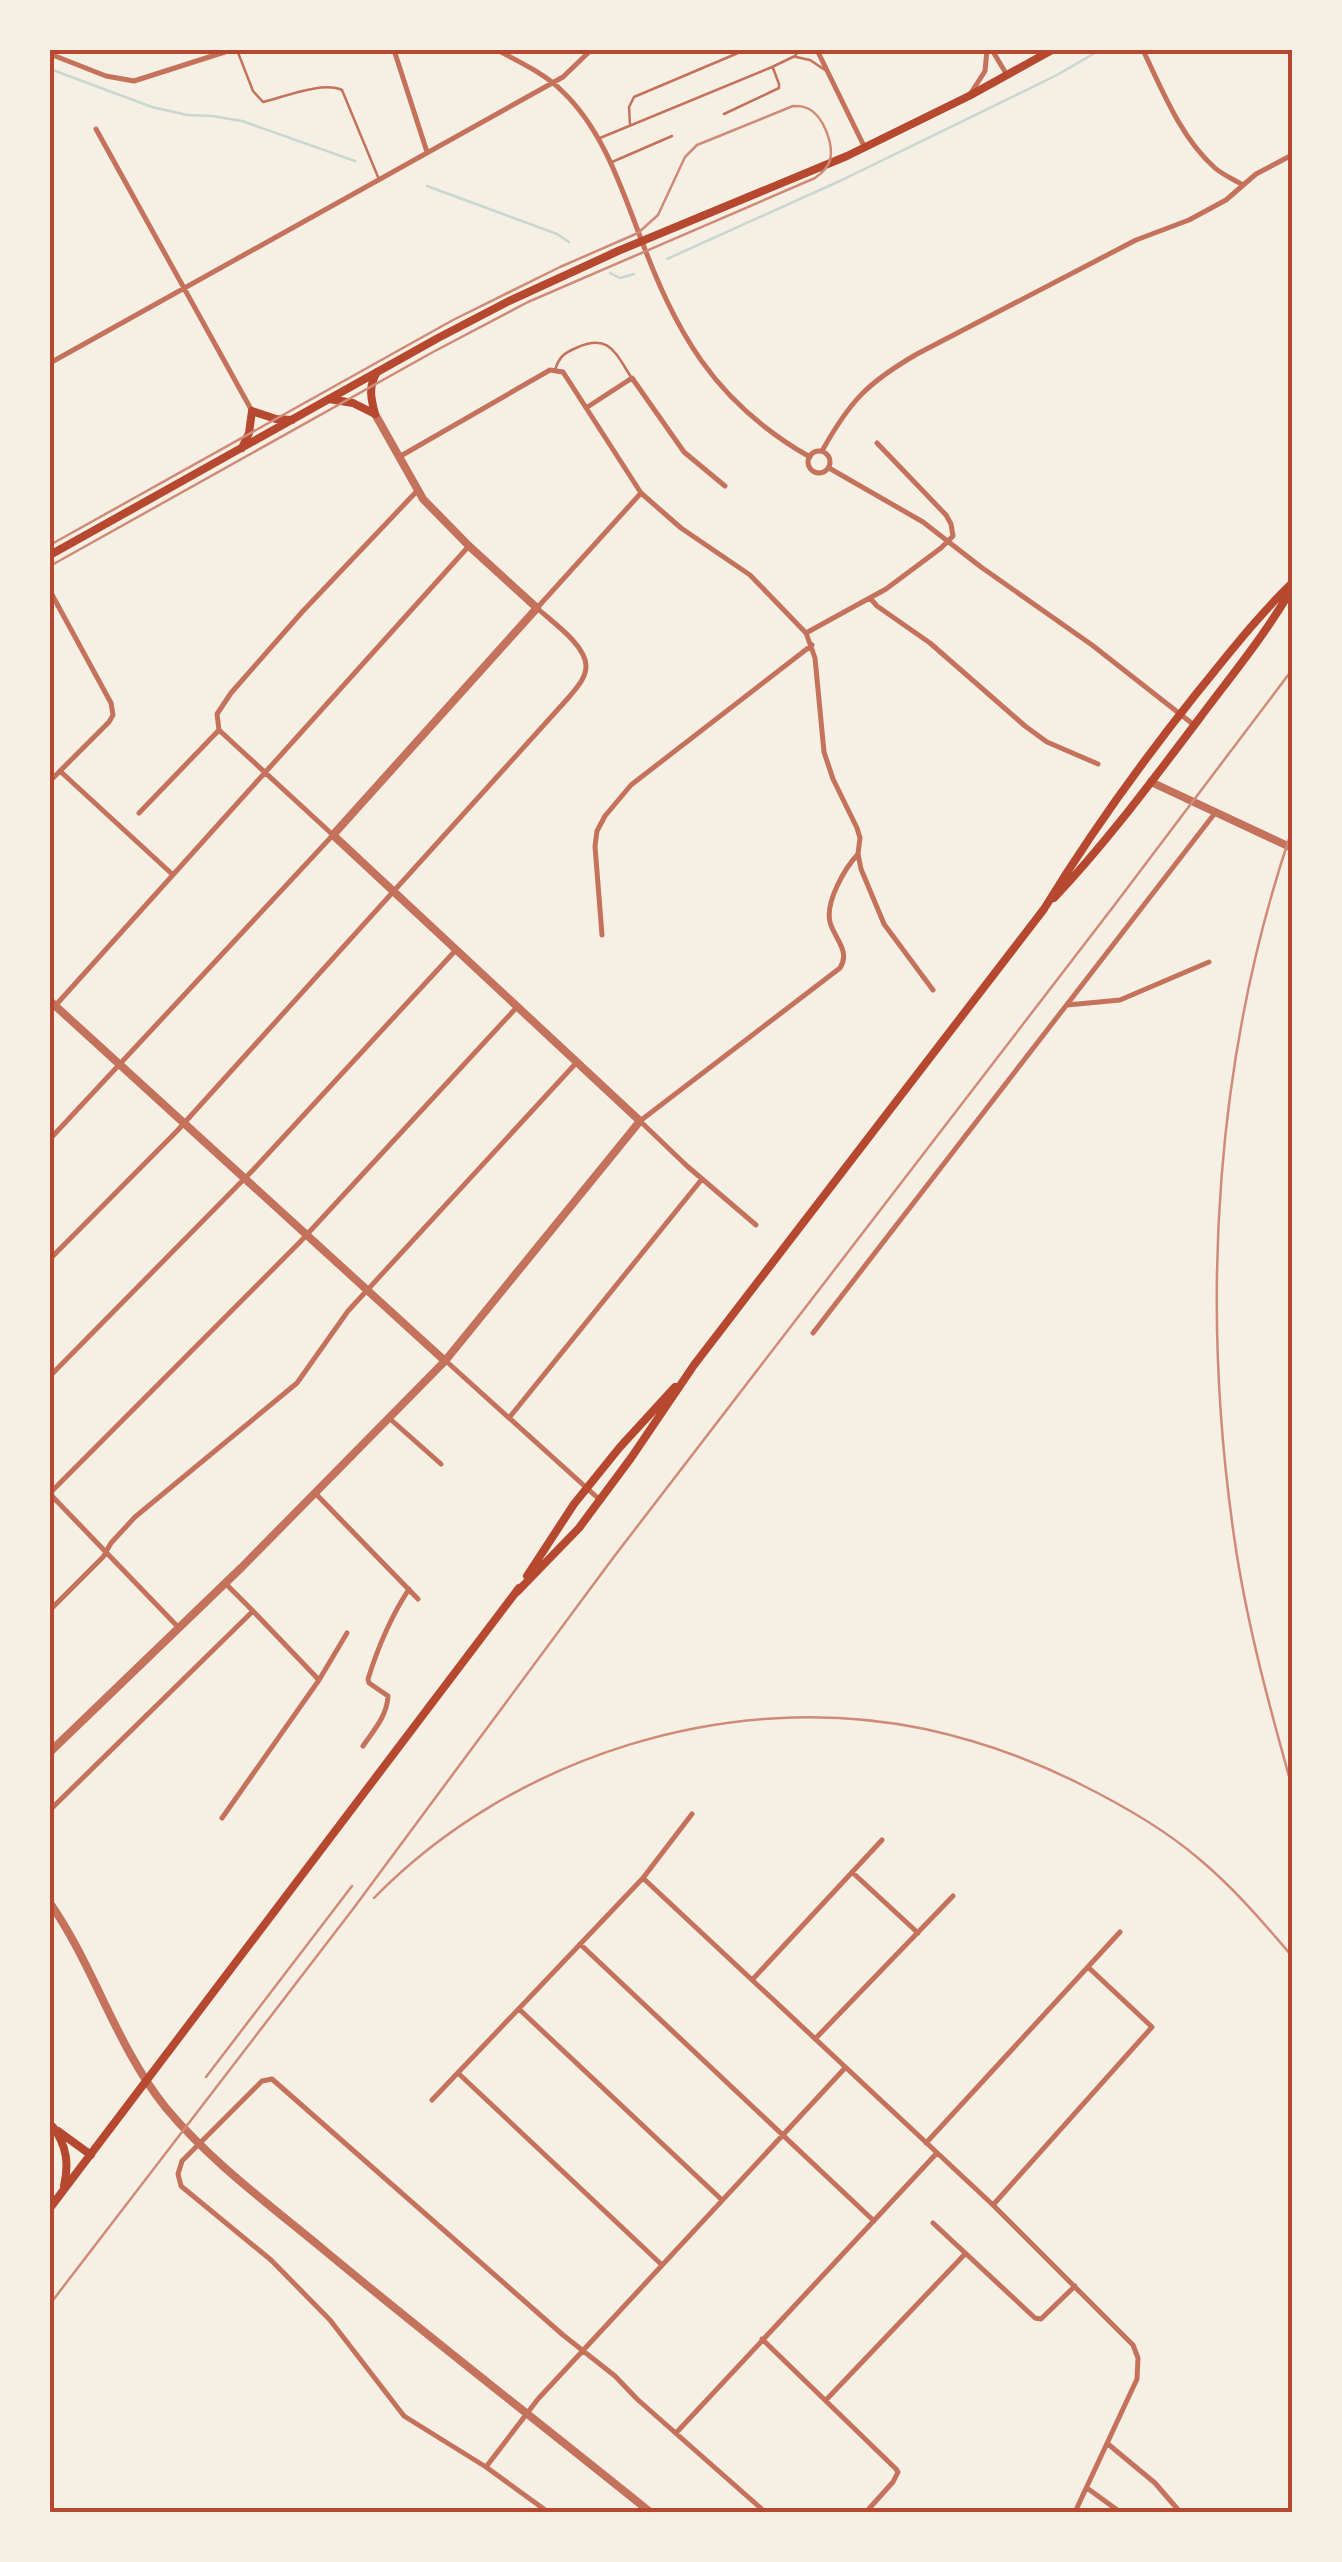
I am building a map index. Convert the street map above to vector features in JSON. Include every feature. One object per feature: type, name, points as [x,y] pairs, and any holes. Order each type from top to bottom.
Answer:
[{"type":"main road","points":[[50,555],[508,301],[865,148],[1052,50]]},
{"type":"main road","points":[[375,414],[371,386],[377,372]]},
{"type":"main road","points":[[330,398],[354,403],[375,414]]},
{"type":"main road","points":[[242,448],[252,411],[292,420]]},
{"type":"main road","points":[[1044,908],[1086,840],[1180,714],[1245,634],[1292,585]]},
{"type":"main road","points":[[517,1592],[579,1528],[694,1365],[1044,908],[1098,850],[1152,782],[1271,621],[1292,585]]},
{"type":"main road","points":[[50,2208],[517,1592],[563,1518],[694,1365]]},
{"type":"main road","points":[[52,2126],[91,2154]]},
{"type":"main road","points":[[52,2126],[65,2148],[64,2190]]},
{"type":"street","points":[[50,54],[106,76],[134,81],[234,50]]},
{"type":"street","points":[[394,50],[427,152]]},
{"type":"street","points":[[497,50],[552,82],[599,139],[673,317],[701,361],[748,414],[810,457]]},
{"type":"street","points":[[50,362],[569,73],[591,50]]},
{"type":"street","points":[[816,50],[865,148]]},
{"type":"street","points":[[990,50],[1007,75]]},
{"type":"street","points":[[969,96],[985,71],[990,50]]},
{"type":"street","points":[[1143,50],[1168,102],[1199,152],[1225,176],[1244,186]]},
{"type":"street","points":[[96,129],[252,411]]},
{"type":"street","points":[[822,452],[854,400],[884,374],[1096,260],[1189,220],[1226,200],[1256,174],[1292,156]]},
{"type":"street","points":[[398,457],[555,370],[563,372],[641,493],[681,528],[750,575],[806,632],[816,658],[824,752],[858,828],[861,868],[884,924],[932,990]]},
{"type":"street","points":[[586,408],[632,378],[684,452],[725,486]]},
{"type":"street","points":[[50,1259],[184,1122],[582,680],[586,667],[583,654],[417,492],[375,414]]},
{"type":"street","points":[[806,632],[871,599],[953,536],[946,516],[877,443]]},
{"type":"street","points":[[822,452],[830,458],[828,468],[814,472],[809,467],[810,457],[822,452]]},
{"type":"street","points":[[828,468],[911,514],[1092,645],[1194,725]]},
{"type":"street","points":[[139,813],[218,730],[218,714],[231,693],[417,492]]},
{"type":"street","points":[[50,1139],[333,836],[641,493]]},
{"type":"street","points":[[469,546],[52,1003],[600,1500]]},
{"type":"street","points":[[50,591],[112,703],[113,714],[50,780]]},
{"type":"street","points":[[871,599],[930,644],[1024,726],[1047,742],[1098,764]]},
{"type":"street","points":[[602,935],[594,846],[605,816],[630,785],[812,645]]},
{"type":"street","points":[[218,730],[702,1180],[756,1224]]},
{"type":"street","points":[[60,771],[172,874]]},
{"type":"street","points":[[1152,782],[1292,848]]},
{"type":"street","points":[[813,1334],[1215,813]]},
{"type":"street","points":[[50,1752],[316,1494],[445,1360],[640,1121],[840,968],[844,954],[829,914],[844,872],[858,854]]},
{"type":"street","points":[[50,1376],[246,1178],[456,950]]},
{"type":"street","points":[[1067,1005],[1120,1000],[1209,962]]},
{"type":"street","points":[[179,1628],[50,1494],[307,1234],[517,1006]]},
{"type":"street","points":[[50,1610],[135,1517],[290,1391],[348,1311],[577,1062]]},
{"type":"street","points":[[509,1418],[702,1180]]},
{"type":"street","points":[[389,1418],[441,1464]]},
{"type":"street","points":[[316,1494],[418,1599]]},
{"type":"street","points":[[225,1583],[319,1680]]},
{"type":"street","points":[[363,1746],[388,1703],[388,1696],[368,1679],[394,1612],[409,1590]]},
{"type":"street","points":[[50,1810],[253,1611]]},
{"type":"street","points":[[222,1818],[319,1680],[347,1633]]},
{"type":"street","points":[[432,2100],[642,1878],[692,1814]]},
{"type":"street","points":[[752,1980],[882,1840]]},
{"type":"street","points":[[852,1872],[918,1933]]},
{"type":"street","points":[[642,1878],[993,2205],[1133,2344],[1138,2358],[1137,2380],[1075,2512]]},
{"type":"street","points":[[815,2039],[954,1896]]},
{"type":"street","points":[[50,1903],[82,1954],[133,2060],[184,2128],[240,2180],[650,2512]]},
{"type":"street","points":[[926,2143],[1120,1932]]},
{"type":"street","points":[[580,1944],[874,2221]]},
{"type":"street","points":[[993,2205],[1152,2027],[1088,1966]]},
{"type":"street","points":[[518,2009],[722,2200]]},
{"type":"street","points":[[486,2467],[525,2414],[846,2068]]},
{"type":"street","points":[[458,2073],[662,2265]]},
{"type":"street","points":[[548,2512],[486,2467],[404,2416],[330,2320],[270,2260],[185,2191],[179,2181],[179,2168],[262,2081],[272,2079],[582,2351],[616,2376],[766,2512]]},
{"type":"street","points":[[676,2434],[937,2153]]},
{"type":"street","points":[[933,2223],[1036,2318],[1048,2314],[1075,2286]]},
{"type":"street","points":[[826,2400],[965,2254]]},
{"type":"street","points":[[762,2339],[898,2472],[866,2512]]},
{"type":"street","points":[[1108,2444],[1155,2483],[1180,2512]]},
{"type":"street","points":[[1087,2488],[1120,2512]]},
{"type":"lane","points":[[234,50],[253,92],[264,102],[322,87],[342,90],[379,178]]},
{"type":"lane","points":[[599,139],[772,67],[800,50]]},
{"type":"lane","points":[[630,126],[628,107],[634,97],[738,53]]},
{"type":"lane","points":[[795,56],[810,60],[828,74]]},
{"type":"lane","points":[[724,114],[779,88],[772,67]]},
{"type":"lane","points":[[610,162],[672,136]]},
{"type":"lane","points":[[555,370],[565,352],[596,341],[614,350],[632,378]]},
{"type":"waterway","points":[[667,259],[842,180],[1100,50]]},
{"type":"waterway","points":[[50,69],[152,107],[242,121],[355,161]]},
{"type":"waterway","points":[[427,186],[557,234],[569,242]]},
{"type":"waterway","points":[[610,273],[620,278],[634,274]]},
{"type":"tram line","points":[[50,545],[453,320],[638,233],[658,215],[685,157],[697,145],[793,106],[809,109],[823,124],[829,139],[830,160],[815,178],[528,302],[50,566]]},
{"type":"railway","points":[[50,2304],[353,1909],[613,1558],[1292,670]]},
{"type":"railway","points":[[1292,830],[1266,915],[1246,1002],[1221,1179],[1217,1269],[1218,1358],[1234,1536],[1252,1631],[1292,1787]]},
{"type":"railway","points":[[374,1898],[430,1848],[491,1806],[558,1771],[628,1745],[702,1727],[776,1718],[851,1719],[925,1729],[986,1745],[1045,1767],[1112,1801],[1171,1837],[1211,1869],[1292,1956]]},
{"type":"railway","points":[[206,2077],[352,1886]]}]
